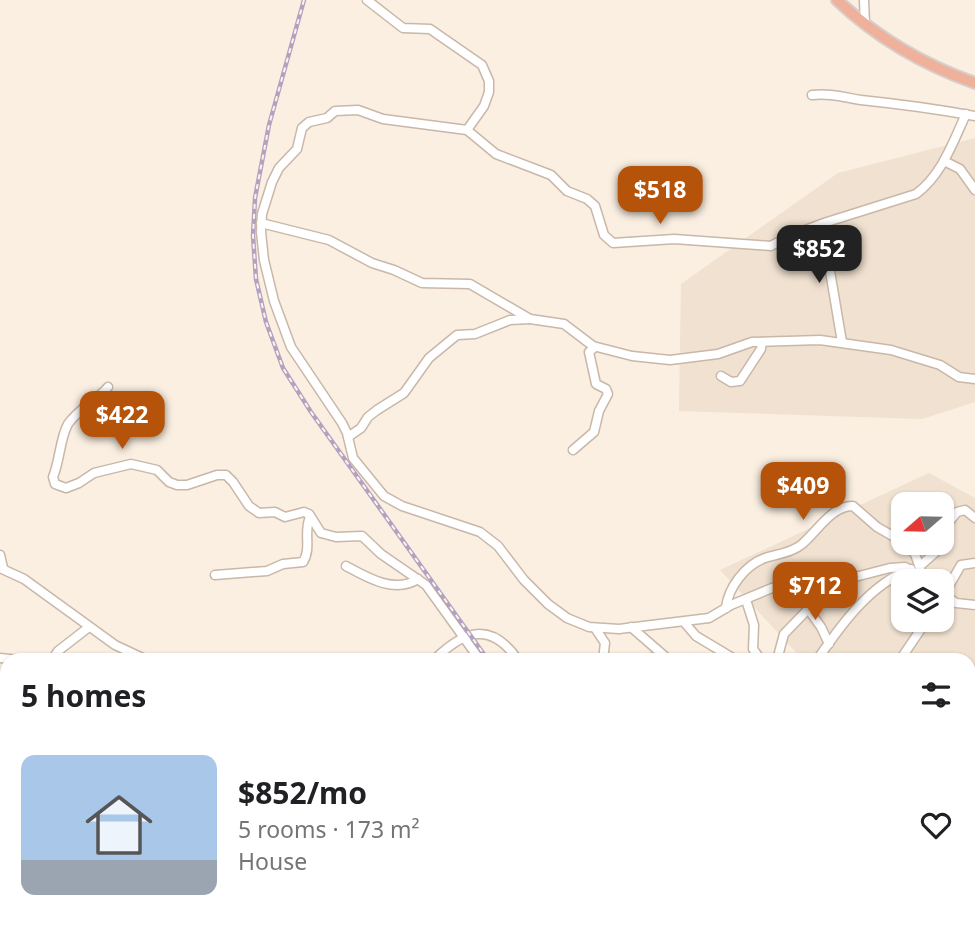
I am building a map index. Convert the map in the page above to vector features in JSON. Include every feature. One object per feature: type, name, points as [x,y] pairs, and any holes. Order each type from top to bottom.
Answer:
[{"type":"highway","points":[[836,0],[877,34],[926,62],[975,83]]},
{"type":"street","points":[[368,0],[403,28],[430,29],[482,65],[489,92],[484,106],[467,130]]},
{"type":"street","points":[[864,0],[865,24]]},
{"type":"street","points":[[812,95],[831,93],[852,99],[970,115],[944,161],[923,189],[916,194],[764,246],[674,239],[613,243],[604,235],[594,206],[587,199],[567,191],[551,175],[496,154],[467,130],[383,119],[358,110],[335,111],[327,118],[309,122],[300,131],[297,149],[275,176],[266,200],[261,223],[262,249],[270,287],[291,346],[342,424],[356,464],[384,496],[402,506],[480,532],[503,552],[524,580],[548,604],[567,618],[594,628],[684,622],[709,618],[772,588],[834,586],[855,577],[890,568],[916,568]]},
{"type":"street","points":[[944,161],[960,169],[975,190]]},
{"type":"street","points":[[261,223],[329,240],[372,263],[422,283],[470,284],[530,319]]},
{"type":"street","points":[[822,224],[833,276],[842,342]]},
{"type":"street","points":[[348,437],[363,427],[368,417],[404,393],[429,358],[457,335],[475,334],[510,320],[530,319],[564,324],[596,347],[662,360],[718,354],[748,343],[812,339],[904,353],[940,365],[959,377],[975,379]]},
{"type":"street","points":[[720,376],[731,382],[742,379],[761,349],[762,342]]},
{"type":"street","points":[[573,450],[594,432],[599,411],[608,394],[606,389],[596,384],[593,373],[589,352],[596,347]]},
{"type":"street","points":[[108,387],[96,401],[75,416],[66,428],[54,482],[66,488],[94,473],[126,464],[155,469],[169,482],[180,485],[223,474],[231,479],[246,503],[259,513],[275,512],[285,517],[304,512],[319,531],[336,537],[362,536],[381,554],[428,588],[475,653]]},
{"type":"street","points":[[726,608],[728,595],[748,570],[763,559],[799,547],[826,520],[846,506],[853,506],[891,535]]},
{"type":"street","points":[[954,516],[965,510],[975,518]]},
{"type":"street","points":[[215,575],[267,571],[283,564],[303,562],[307,556],[306,525],[310,517]]},
{"type":"street","points":[[306,537],[319,531]]},
{"type":"street","points":[[0,555],[2,568],[24,579],[89,627],[131,653]]},
{"type":"street","points":[[915,555],[916,568]]},
{"type":"street","points":[[822,653],[863,601],[891,579],[916,568],[932,555]]},
{"type":"street","points":[[954,576],[961,565],[975,563]]},
{"type":"street","points":[[346,566],[397,587],[418,579]]},
{"type":"street","points":[[779,653],[784,634],[814,603],[809,586]]},
{"type":"street","points":[[746,600],[754,625],[753,649],[756,653]]},
{"type":"street","points":[[954,602],[975,606]]},
{"type":"street","points":[[808,609],[829,644]]},
{"type":"street","points":[[684,622],[696,636],[724,653]]},
{"type":"street","points":[[57,653],[89,627]]},
{"type":"street","points":[[631,627],[661,653]]},
{"type":"street","points":[[594,628],[605,643],[604,653]]},
{"type":"street","points":[[441,653],[463,637],[477,632],[490,635],[508,646],[513,653]]},
{"type":"street","points":[[908,653],[920,632]]},
{"type":"shaded area","points":[[975,138],[975,402],[922,419],[679,411],[681,284],[838,173]]},
{"type":"shaded area","points":[[929,473],[975,498],[975,653],[797,653],[720,570]]},
{"type":"railway","points":[[304,0],[269,125],[255,198],[253,236],[256,279],[266,322],[283,368],[311,412],[483,653]]}]
